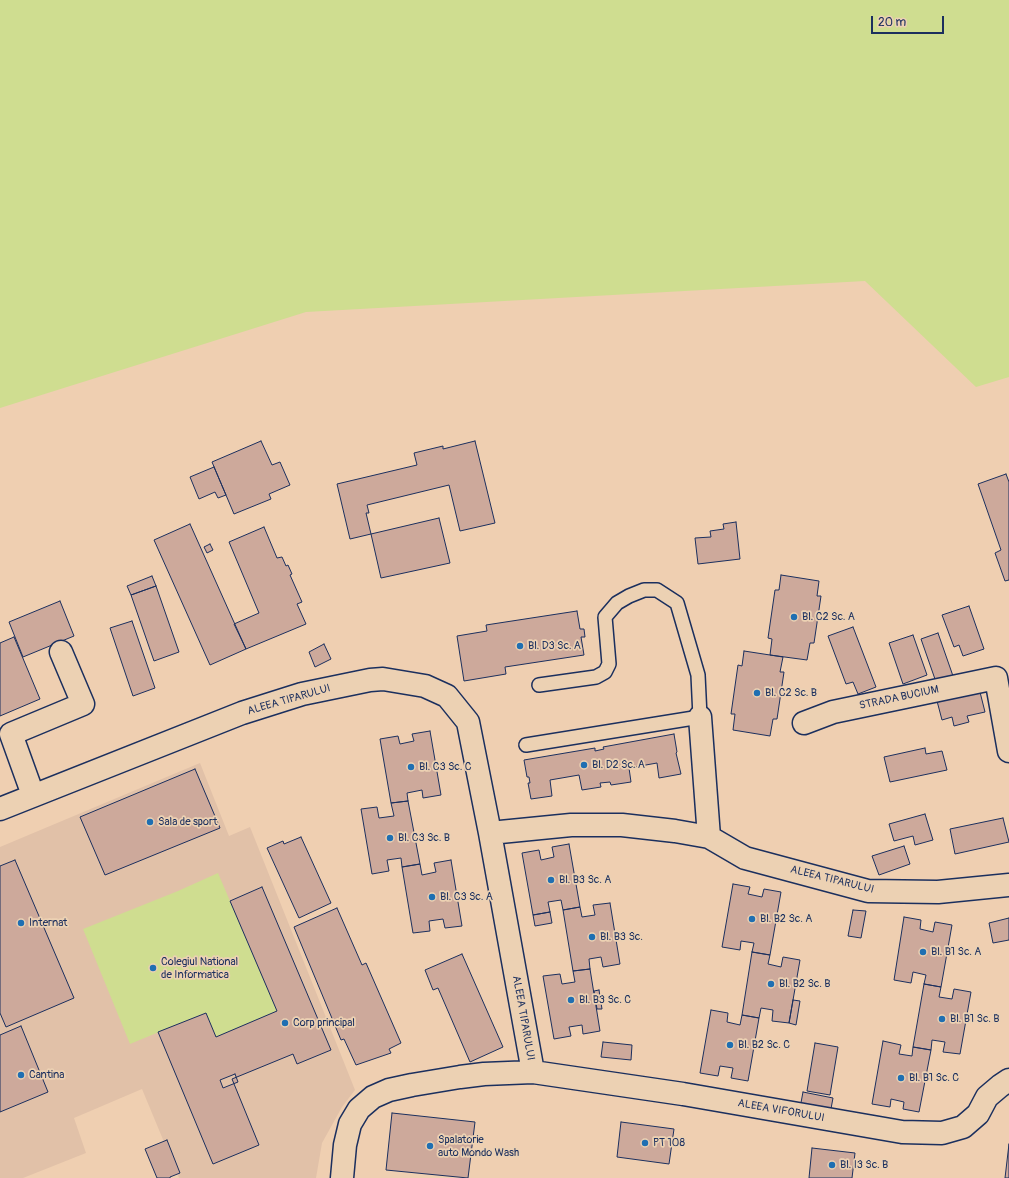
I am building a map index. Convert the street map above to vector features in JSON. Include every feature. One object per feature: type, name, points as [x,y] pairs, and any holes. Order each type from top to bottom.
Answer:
[{"type":"street","points":[[33,795],[11,734],[83,704],[61,652]]},
{"type":"street","name":"STRADA BUCIUM","points":[[804,723],[833,712],[996,678],[1009,751]]},
{"type":"street","name":"ALEEA TIPARULUI","points":[[0,808],[242,713],[302,694],[370,680],[383,679],[425,686],[447,696],[468,722],[490,833],[533,1072],[484,1074],[460,1077],[396,1088],[373,1097],[359,1109],[350,1124],[345,1145],[342,1178]]},
{"type":"street","points":[[700,717],[708,837]]},
{"type":"street","name":"ALEEA TIPARULUI","points":[[490,833],[571,825],[622,825],[675,831],[708,837],[745,858],[868,891],[938,892],[1009,885]]},
{"type":"street","name":"ALEEA VIFORULUI","points":[[533,1072],[683,1094],[902,1132],[942,1133],[963,1127],[978,1114],[987,1097],[1009,1080]]},
{"type":"lane","points":[[526,745],[700,717],[698,675],[677,603],[657,590],[644,590],[629,596],[617,603],[605,617],[609,664],[605,672],[596,677],[539,685]]},
{"type":"shaded area","name":"Colegiul National de Informatica","points":[[200,763],[229,836],[250,827],[355,1090],[342,1107],[322,1143],[316,1178],[179,1178],[142,1089],[74,1118],[86,1153],[23,1178],[0,1178],[0,847]]},
{"type":"green space","points":[[0,0],[1009,0],[1009,377],[976,387],[865,281],[306,312],[0,408]]},
{"type":"green space","points":[[218,873],[277,1011],[216,1037],[205,1013],[130,1044],[83,929],[178,891]]},
{"type":"building","points":[[261,441],[272,465],[280,462],[290,485],[269,494],[271,499],[234,514],[212,462]]},
{"type":"building","points":[[475,441],[495,523],[460,531],[449,485],[367,505],[369,513],[366,513],[371,534],[350,539],[337,484],[417,465],[414,453],[443,446],[443,449]]},
{"type":"building","points":[[214,467],[226,495],[218,498],[215,492],[199,499],[190,477]]},
{"type":"building","points":[[1006,474],[1009,482],[1009,580],[1005,581],[995,553],[1001,550],[978,484]]},
{"type":"building","points":[[439,518],[450,563],[381,578],[371,534]]},
{"type":"building","points":[[736,522],[740,559],[698,564],[695,538],[711,537],[710,531],[724,529],[723,524]]},
{"type":"building","points":[[190,524],[246,649],[210,665],[154,540]]},
{"type":"building","points":[[264,527],[277,558],[282,557],[292,574],[290,575],[302,602],[297,604],[306,624],[246,649],[234,624],[259,613],[229,542]]},
{"type":"building","points":[[210,544],[213,550],[207,553],[204,547]]},
{"type":"building","name":"Bl. C2 Sc. A","points":[[781,575],[819,581],[817,596],[821,596],[814,643],[810,643],[807,660],[770,655],[772,639],[768,638],[775,590],[779,590]]},
{"type":"building","points":[[152,576],[156,586],[131,595],[127,586]]},
{"type":"building","points":[[156,586],[179,652],[154,661],[131,595]]},
{"type":"building","points":[[60,601],[74,636],[23,657],[9,622]]},
{"type":"building","points":[[969,606],[984,649],[963,656],[959,645],[954,647],[942,615]]},
{"type":"building","name":"Bl. D3 Sc. A","points":[[577,611],[580,629],[584,629],[585,637],[581,637],[584,655],[505,667],[506,674],[464,681],[457,636],[487,631],[486,625]]},
{"type":"building","points":[[132,621],[155,688],[133,696],[110,628]]},
{"type":"building","points":[[853,627],[876,687],[858,694],[853,682],[846,684],[828,636]]},
{"type":"building","points":[[938,633],[953,676],[936,682],[921,639]]},
{"type":"building","points":[[913,635],[927,675],[903,684],[889,643]]},
{"type":"building","points":[[14,637],[40,699],[0,716],[0,643]]},
{"type":"building","points":[[324,644],[331,659],[315,667],[309,652]]},
{"type":"building","name":"Bl. C2 Sc. B","points":[[744,651],[783,657],[780,672],[784,672],[777,719],[773,719],[770,736],[733,730],[735,714],[731,714],[738,665],[742,666]]},
{"type":"building","points":[[980,692],[985,712],[967,716],[969,722],[954,726],[952,717],[942,720],[937,701]]},
{"type":"building","name":"Bl. C3 Sc. C","points":[[430,731],[441,795],[423,798],[422,790],[407,793],[408,801],[391,803],[380,739],[398,736],[400,744],[414,741],[412,734]]},
{"type":"building","name":"Bl. D2 Sc. A","points":[[674,734],[676,753],[681,774],[659,778],[657,763],[629,768],[631,782],[611,785],[610,782],[600,783],[601,787],[582,790],[579,775],[550,780],[552,796],[531,799],[528,783],[530,783],[529,777],[527,777],[524,760],[595,748],[595,751],[604,749],[603,747]]},
{"type":"building","points":[[925,748],[926,754],[942,751],[947,770],[890,782],[884,757]]},
{"type":"building","name":"Sala de sport","points":[[195,769],[220,828],[105,875],[80,817]]},
{"type":"building","name":"Bl. C3 Sc. B","points":[[408,801],[420,864],[402,867],[401,858],[387,860],[389,871],[372,874],[361,809],[377,807],[379,818],[394,816],[391,803]]},
{"type":"building","points":[[925,814],[933,840],[915,845],[913,836],[894,841],[889,824]]},
{"type":"building","points":[[1003,818],[1009,842],[955,854],[950,829]]},
{"type":"building","points":[[301,837],[331,903],[299,918],[267,848],[283,841],[284,844]]},
{"type":"building","name":"Bl. B3 Sc. A","points":[[569,844],[580,907],[563,910],[561,900],[548,902],[550,912],[533,915],[522,853],[539,850],[541,860],[554,857],[552,847]]},
{"type":"building","points":[[904,846],[910,864],[879,875],[872,856]]},
{"type":"building","name":"Internat","points":[[15,860],[74,998],[6,1027],[0,1013],[0,866]]},
{"type":"building","name":"Bl. C3 Sc. A","points":[[451,860],[462,926],[445,928],[443,919],[429,921],[430,931],[413,933],[402,867],[420,864],[422,875],[436,872],[434,863]]},
{"type":"building","name":"Bl. B2 Sc. A","points":[[733,884],[750,887],[748,894],[762,897],[764,889],[781,892],[770,955],[752,952],[754,943],[741,941],[740,950],[722,947]]},
{"type":"building","name":"Corp principal","points":[[262,887],[331,1050],[297,1064],[293,1054],[232,1079],[259,1145],[213,1164],[158,1032],[206,1013],[216,1037],[277,1011],[230,901]]},
{"type":"building","name":"Bl. B3 Sc.","points":[[610,903],[620,964],[603,967],[601,957],[589,959],[590,969],[573,971],[563,910],[580,907],[582,917],[595,915],[593,905]]},
{"type":"building","points":[[337,908],[362,965],[366,963],[401,1043],[389,1049],[391,1053],[356,1065],[344,1039],[341,1040],[294,927]]},
{"type":"building","points":[[853,910],[866,911],[861,938],[848,936]]},
{"type":"building","points":[[550,912],[552,923],[535,926],[533,915]]},
{"type":"building","name":"Bl. B1 Sc. A","points":[[904,917],[921,920],[920,929],[933,932],[935,922],[952,925],[941,987],[924,984],[926,975],[913,972],[911,983],[894,980]]},
{"type":"building","points":[[1009,918],[1009,940],[993,943],[989,923]]},
{"type":"building","name":"Bl. B2 Sc. B","points":[[752,952],[770,955],[768,964],[781,967],[783,957],[800,960],[789,1023],[772,1021],[773,1010],[761,1008],[759,1018],[742,1015]]},
{"type":"building","points":[[462,954],[503,1047],[470,1062],[438,988],[433,990],[425,970]]},
{"type":"building","name":"Bl. B3 Sc. C","points":[[590,969],[600,1031],[583,1034],[582,1025],[569,1027],[571,1036],[554,1039],[543,976],[560,974],[562,984],[575,982],[573,971]]},
{"type":"building","name":"Bl. B1 Sc. B","points":[[924,984],[941,987],[939,997],[952,999],[954,989],[971,992],[960,1054],[943,1052],[945,1042],[932,1040],[931,1050],[913,1047]]},
{"type":"building","points":[[599,990],[602,1009],[597,1009],[594,991]]},
{"type":"building","points":[[793,1000],[800,1001],[796,1025],[789,1023]]},
{"type":"building","name":"Bl. B2 Sc. C","points":[[711,1010],[728,1013],[727,1022],[740,1025],[742,1015],[759,1018],[748,1081],[731,1078],[733,1068],[720,1066],[718,1076],[700,1073]]},
{"type":"building","name":"Cantina","points":[[21,1026],[48,1092],[0,1112],[0,1035]]},
{"type":"building","name":"Bl. B1 Sc. C","points":[[883,1041],[901,1045],[899,1054],[912,1056],[913,1047],[931,1050],[919,1112],[903,1109],[904,1102],[891,1099],[890,1107],[872,1104]]},
{"type":"building","points":[[603,1042],[632,1045],[631,1060],[601,1057]]},
{"type":"building","points":[[815,1043],[838,1047],[830,1095],[807,1091]]},
{"type":"building","points":[[235,1074],[238,1082],[223,1088],[220,1080]]},
{"type":"building","points":[[803,1092],[833,1098],[830,1114],[800,1108]]},
{"type":"building","name":"Spalatorie auto Mondo Wash","points":[[392,1113],[475,1122],[468,1178],[386,1170]]},
{"type":"building","name":"PT 108","points":[[621,1122],[674,1129],[669,1164],[617,1157]]},
{"type":"building","points":[[167,1140],[180,1173],[170,1178],[157,1178],[145,1149]]},
{"type":"building","points":[[1009,1144],[1009,1178],[1005,1178]]},
{"type":"building","name":"Bl. I3 Sc. B","points":[[812,1148],[855,1153],[852,1178],[809,1178]]},
{"type":"place","name":"Bl. C2 Sc. A","points":[[794,617]]},
{"type":"place","name":"Bl. D3 Sc. A","points":[[520,646]]},
{"type":"place","name":"Bl. C2 Sc. B","points":[[757,693]]},
{"type":"place","name":"Bl. D2 Sc. A","points":[[584,765]]},
{"type":"place","name":"Bl. C3 Sc. C","points":[[411,767]]},
{"type":"place","name":"Sala de sport","points":[[150,822]]},
{"type":"place","name":"Bl. C3 Sc. B","points":[[390,838]]},
{"type":"place","name":"Bl. B3 Sc. A","points":[[551,880]]},
{"type":"place","name":"Bl. C3 Sc. A","points":[[432,897]]},
{"type":"place","name":"Bl. B2 Sc. A","points":[[752,919]]},
{"type":"place","name":"Internat","points":[[21,923]]},
{"type":"place","name":"Bl. B3 Sc.","points":[[592,937]]},
{"type":"place","name":"Bl. B1 Sc. A","points":[[923,952]]},
{"type":"place","name":"Colegiul National de Informatica","points":[[153,968]]},
{"type":"place","name":"Bl. B2 Sc. B","points":[[771,984]]},
{"type":"place","name":"Bl. B3 Sc. C","points":[[571,1000]]},
{"type":"place","name":"Bl. B1 Sc. B","points":[[942,1019]]},
{"type":"place","name":"Corp principal","points":[[285,1023]]},
{"type":"place","name":"Bl. B2 Sc. C","points":[[730,1045]]},
{"type":"place","name":"Cantina","points":[[21,1075]]},
{"type":"place","name":"Bl. B1 Sc. C","points":[[901,1078]]},
{"type":"place","name":"PT 108","points":[[645,1143]]},
{"type":"place","name":"Spalatorie auto Mondo Wash","points":[[430,1146]]},
{"type":"place","name":"Bl. I3 Sc. B","points":[[832,1165]]}]
